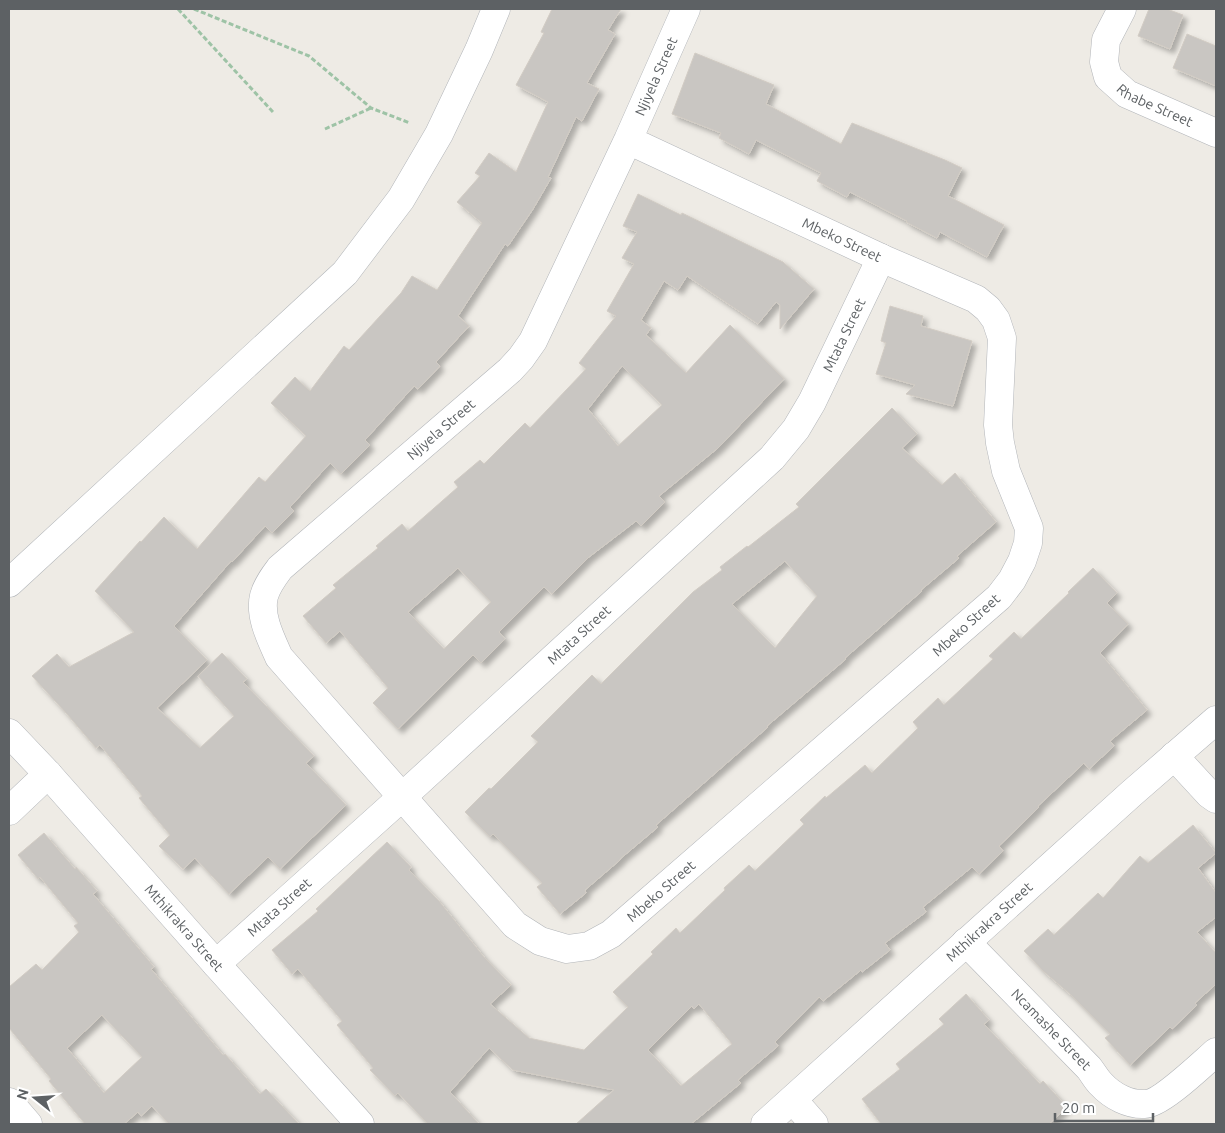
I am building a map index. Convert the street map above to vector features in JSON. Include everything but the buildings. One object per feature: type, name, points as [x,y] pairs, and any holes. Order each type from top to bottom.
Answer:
[{"type":"street","points":[[9,583],[345,273],[401,199],[438,134],[479,50],[496,9]]},
{"type":"street","name":"Njiyela Street","points":[[402,797],[279,657],[266,629],[264,596],[280,568],[510,370],[521,358],[533,341],[628,140],[686,9]]},
{"type":"street","name":"Rhabe Street","points":[[1122,9],[1106,40],[1104,62],[1108,77],[1126,94],[1216,133]]},
{"type":"street","name":"Mbeko Street","points":[[402,797],[515,925],[540,941],[567,950],[589,946],[611,934],[999,598],[1012,580],[1028,544],[1029,528],[1006,471],[1000,443],[998,425],[1002,338],[996,320],[988,309],[976,299],[881,258],[628,140]]},
{"type":"street","name":"Mtata Street","points":[[216,964],[402,797],[772,458],[796,429],[812,402],[881,258]]},
{"type":"street","name":"Mthikrakra Street","points":[[765,1124],[1132,793],[1216,720]]},
{"type":"street","name":"Mthikrakra Street","points":[[9,732],[360,1124]]},
{"type":"street","points":[[1174,756],[1209,794],[1216,799]]},
{"type":"street","points":[[9,811],[48,774]]},
{"type":"street","name":"Ncamashe Street","points":[[966,942],[1089,1068],[1101,1084],[1127,1102],[1146,1104],[1162,1098],[1216,1052]]},
{"type":"street","points":[[792,1100],[814,1124]]},
{"type":"street","points":[[9,1102],[28,1124]]},
{"type":"path","points":[[178,9],[273,112]]},
{"type":"path","points":[[194,9],[309,56],[371,108],[438,134]]},
{"type":"path","points":[[325,129],[371,108]]}]
